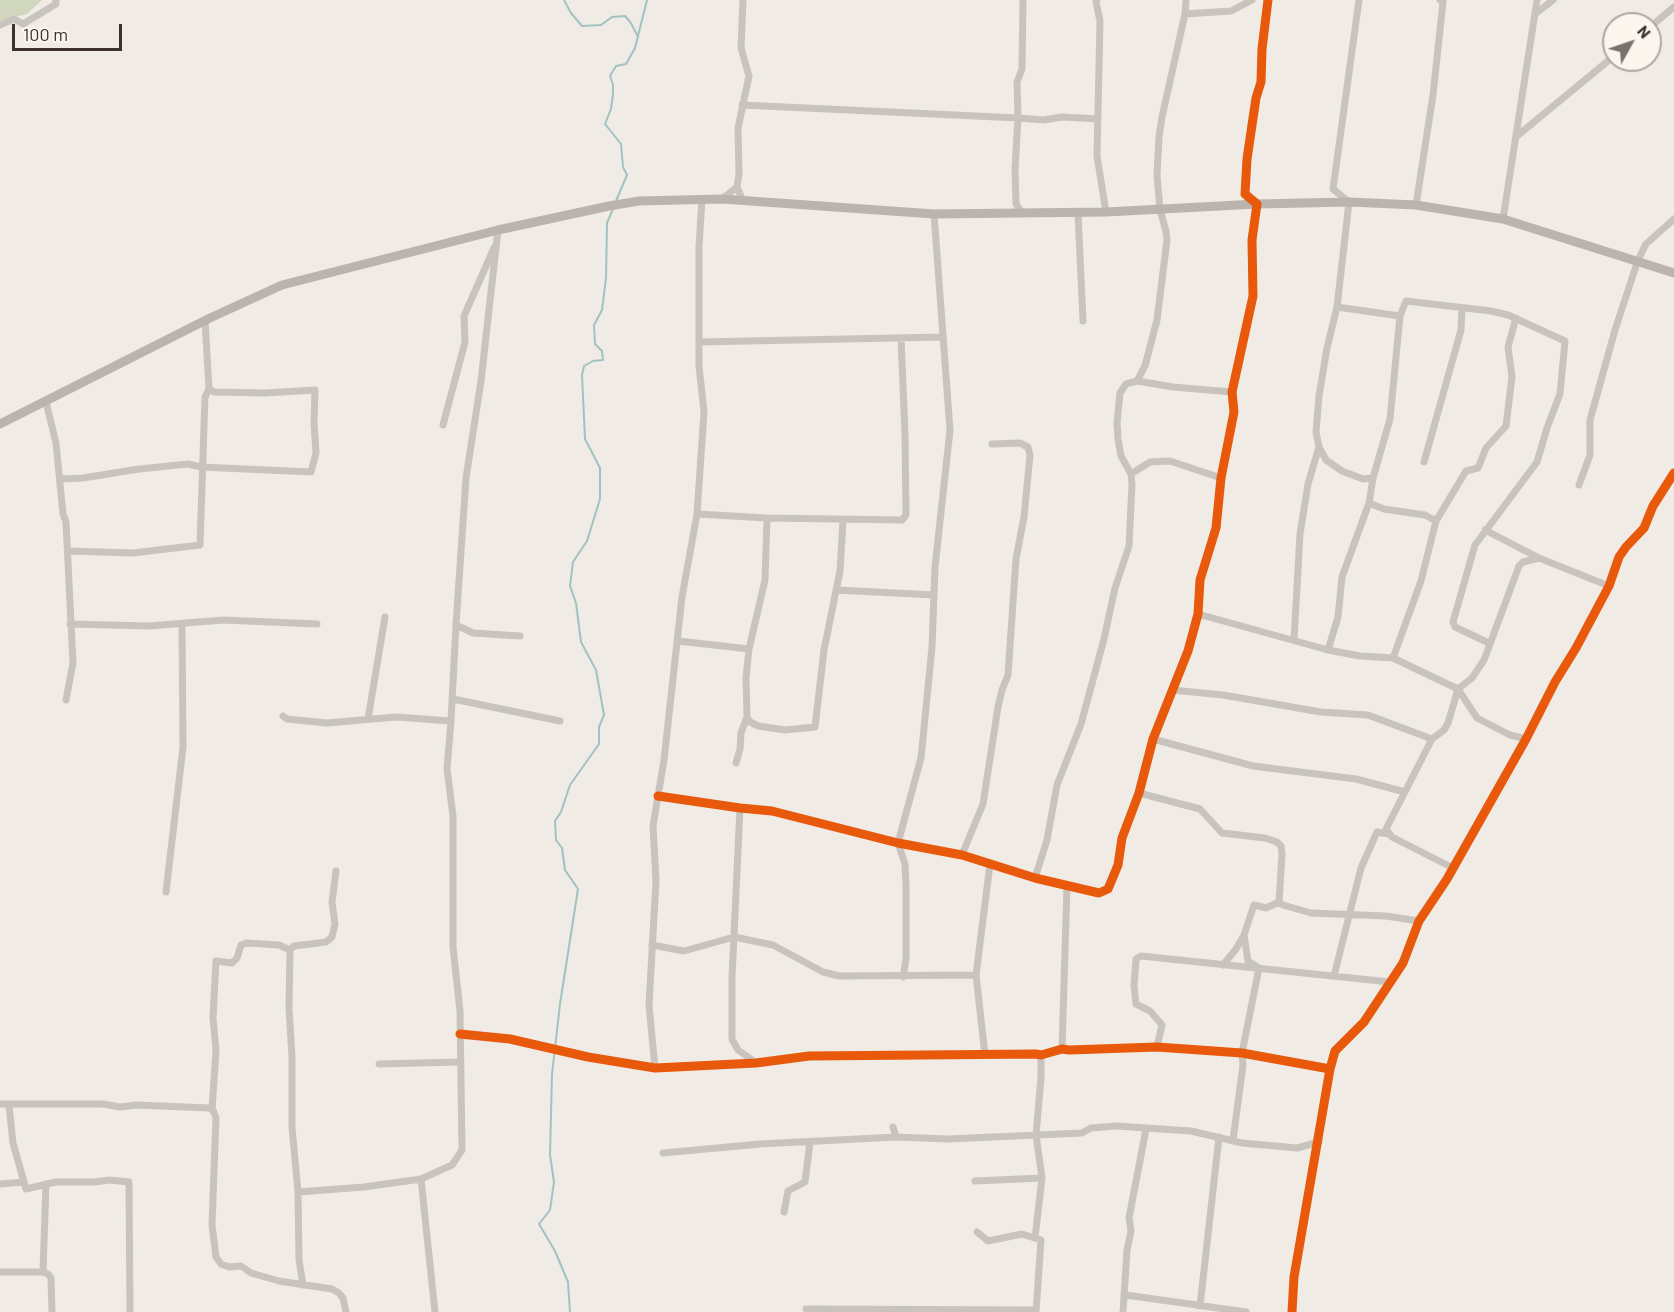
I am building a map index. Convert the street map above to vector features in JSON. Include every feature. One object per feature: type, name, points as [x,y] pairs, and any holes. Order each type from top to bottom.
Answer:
[{"type":"main road","points":[[0,424],[205,320],[282,285],[498,230],[629,203],[702,199],[934,214],[1078,213],[1349,202],[1416,205],[1503,219],[1674,273]]},
{"type":"street","points":[[0,25],[14,19],[22,24],[56,4],[56,0]]},
{"type":"street","points":[[743,0],[741,48],[749,76],[738,128],[737,187],[743,201]]},
{"type":"street","points":[[1022,213],[1016,204],[1015,169],[1018,118],[1017,82],[1022,69],[1023,0]]},
{"type":"street","points":[[1137,381],[1145,366],[1157,320],[1167,240],[1160,210],[1157,175],[1162,117],[1185,14],[1186,0]]},
{"type":"street","points":[[1185,14],[1231,11],[1252,0]]},
{"type":"street","points":[[658,796],[772,811],[898,843],[962,855],[1067,886],[1099,893],[1108,889],[1118,865],[1122,838],[1139,793],[1153,739],[1188,651],[1198,614],[1200,580],[1216,528],[1221,478],[1234,412],[1232,392],[1253,296],[1252,240],[1257,204],[1245,194],[1247,159],[1256,98],[1261,82],[1262,49],[1268,0]]},
{"type":"street","points":[[1359,0],[1333,189],[1349,202],[1337,307],[1327,348],[1316,432],[1319,447],[1326,460],[1342,471],[1363,479],[1373,478]]},
{"type":"street","points":[[1503,219],[1537,0]]},
{"type":"street","points":[[1535,14],[1552,0]]},
{"type":"street","points":[[1095,1],[1100,21],[1097,156],[1106,212]]},
{"type":"street","points":[[1416,205],[1433,95],[1442,1]]},
{"type":"street","points":[[1662,17],[1674,7]]},
{"type":"street","points":[[1517,136],[1602,66]]},
{"type":"street","points":[[742,105],[1044,120],[1062,117],[1098,119]]},
{"type":"street","points":[[722,200],[737,187]]},
{"type":"street","points":[[655,1068],[649,1005],[656,881],[653,826],[678,641],[681,597],[697,514],[704,412],[699,366],[699,247],[702,199]]},
{"type":"street","points":[[1078,213],[1083,321]]},
{"type":"street","points":[[903,977],[906,959],[906,884],[905,864],[898,843],[921,758],[932,647],[939,520],[944,499],[950,430],[934,214]]},
{"type":"street","points":[[1579,485],[1590,455],[1590,420],[1615,330],[1638,260],[1646,244],[1674,219]]},
{"type":"street","points":[[298,1192],[364,1187],[421,1179],[452,1165],[462,1150],[460,1034],[453,947],[453,816],[447,769],[466,478],[481,381],[498,230]]},
{"type":"street","points":[[443,425],[465,342],[464,316],[496,243]]},
{"type":"street","points":[[1329,650],[1338,617],[1342,577],[1369,502],[1392,405],[1400,316],[1406,301],[1491,311],[1516,318],[1565,341],[1560,394],[1537,462],[1475,545],[1453,622],[1455,627],[1489,643]]},
{"type":"street","points":[[1337,307],[1400,316]]},
{"type":"street","points":[[1424,462],[1461,330],[1462,309]]},
{"type":"street","points":[[1393,658],[1421,581],[1436,521],[1466,471],[1478,468],[1486,448],[1506,426],[1512,377],[1508,347],[1516,318]]},
{"type":"street","points":[[68,550],[133,553],[200,545],[205,397],[209,389],[205,320]]},
{"type":"street","points":[[699,342],[942,337]]},
{"type":"street","points":[[697,514],[843,520],[896,521],[902,519],[906,515],[901,338]]},
{"type":"street","points":[[1035,878],[1047,840],[1057,785],[1081,724],[1115,588],[1130,546],[1131,474],[1121,456],[1117,423],[1122,387],[1137,381],[1232,392]]},
{"type":"street","points":[[60,479],[188,464],[201,467],[310,472],[316,453],[315,390],[265,393],[214,392],[209,389]]},
{"type":"street","points":[[46,402],[56,443],[68,550],[72,673],[66,700]]},
{"type":"street","points":[[962,855],[983,804],[998,707],[1008,675],[1016,559],[1024,517],[1030,455],[1028,447],[1020,443],[992,444]]},
{"type":"street","points":[[1294,640],[1300,534],[1308,484],[1319,447]]},
{"type":"street","points":[[1131,474],[1150,462],[1170,461],[1221,478]]},
{"type":"street","points":[[1292,1312],[1294,1277],[1335,1051],[1364,1022],[1403,963],[1419,921],[1447,879],[1576,648],[1609,586],[1619,557],[1644,528],[1653,506],[1674,473]]},
{"type":"street","points":[[1369,502],[1384,509],[1425,515],[1436,521]]},
{"type":"street","points":[[736,763],[740,750],[741,733],[747,717],[746,678],[749,649],[765,580],[767,518]]},
{"type":"street","points":[[747,717],[750,723],[758,726],[785,729],[815,728],[823,658],[840,571],[843,520]]},
{"type":"street","points":[[1485,530],[1539,558],[1609,586]]},
{"type":"street","points":[[1388,834],[1386,829],[1432,740],[1444,730],[1448,723],[1458,689],[1472,678],[1484,660],[1519,566],[1523,562],[1539,558]]},
{"type":"street","points":[[836,590],[934,595]]},
{"type":"street","points":[[1198,614],[1329,650],[1360,656],[1393,658],[1458,689],[1477,718],[1510,735],[1526,739]]},
{"type":"street","points":[[368,719],[385,616]]},
{"type":"street","points":[[70,624],[149,626],[223,620],[316,624]]},
{"type":"street","points":[[166,892],[183,747],[182,624]]},
{"type":"street","points":[[456,625],[473,633],[520,636]]},
{"type":"street","points":[[678,641],[749,649]]},
{"type":"street","points":[[1172,690],[1223,695],[1321,712],[1368,715],[1432,740]]},
{"type":"street","points":[[453,699],[560,721]]},
{"type":"street","points":[[283,716],[287,719],[327,723],[396,717],[451,721]]},
{"type":"street","points":[[1153,739],[1253,766],[1356,779],[1404,792]]},
{"type":"street","points":[[1139,793],[1200,809],[1222,833],[1265,838],[1277,842],[1281,846],[1282,854],[1279,902]]},
{"type":"street","points":[[740,808],[732,1039],[738,1050],[756,1063]]},
{"type":"street","points":[[1334,976],[1361,867],[1377,831],[1388,834],[1453,868]]},
{"type":"street","points":[[985,1055],[976,975],[990,864]]},
{"type":"street","points":[[303,1285],[299,1260],[298,1192],[292,1127],[290,950],[294,946],[326,942],[332,937],[335,924],[332,902],[336,871]]},
{"type":"street","points":[[1062,1049],[1067,886]]},
{"type":"street","points":[[1279,902],[1289,908],[1311,913],[1386,916],[1419,921]]},
{"type":"street","points":[[1223,964],[1244,935],[1254,905],[1266,908],[1279,902]]},
{"type":"street","points":[[1244,935],[1248,961],[1259,968]]},
{"type":"street","points":[[652,945],[684,951],[734,937],[773,945],[823,972],[839,976],[976,975]]},
{"type":"street","points":[[290,950],[279,945],[246,943],[241,945],[237,958],[232,963],[216,961],[213,1018],[216,1050],[212,1110],[216,1118],[212,1225],[216,1257],[221,1264],[229,1267],[240,1266],[251,1273],[279,1281],[332,1289],[339,1293],[346,1306],[346,1312]]},
{"type":"street","points":[[1157,1047],[1162,1025],[1150,1011],[1136,1004],[1134,986],[1136,959],[1142,956],[1390,982]]},
{"type":"street","points":[[1233,1140],[1243,1065],[1242,1053],[1259,968]]},
{"type":"street","points":[[460,1034],[510,1039],[588,1057],[655,1068],[756,1063],[809,1056],[1041,1055],[1062,1049],[1157,1047],[1242,1053],[1330,1069]]},
{"type":"street","points":[[1035,1238],[1042,1178],[1036,1135],[1041,1055]]},
{"type":"street","points":[[379,1064],[459,1062]]},
{"type":"street","points":[[0,1104],[103,1104],[120,1107],[136,1105],[212,1110]]},
{"type":"street","points":[[9,1105],[13,1143],[26,1189],[46,1184],[109,1179],[129,1182],[130,1312]]},
{"type":"street","points":[[663,1153],[760,1144],[896,1137],[948,1139],[1036,1135],[1082,1132],[1091,1128],[1116,1126],[1191,1131],[1242,1143],[1297,1148],[1319,1142]]},
{"type":"street","points":[[893,1127],[896,1137]]},
{"type":"street","points":[[1124,1312],[1127,1250],[1131,1231],[1129,1218],[1146,1129]]},
{"type":"street","points":[[1200,1306],[1219,1137]]},
{"type":"street","points":[[784,1212],[788,1191],[805,1182],[810,1142]]},
{"type":"street","points":[[975,1181],[1042,1178]]},
{"type":"street","points":[[421,1179],[435,1312]]},
{"type":"street","points":[[0,1184],[24,1182]]},
{"type":"street","points":[[43,1272],[46,1184]]},
{"type":"street","points":[[806,1309],[1036,1311],[1041,1240],[1022,1234],[988,1241],[977,1232]]},
{"type":"street","points":[[0,1272],[43,1272],[51,1278],[52,1312]]},
{"type":"street","points":[[1126,1295],[1246,1312]]},
{"type":"green space","points":[[0,0],[42,0],[27,14],[0,21]]},
{"type":"waterway","points":[[564,0],[582,26],[601,25],[612,17],[625,16],[638,37]]},
{"type":"waterway","points":[[616,201],[627,175],[623,167],[621,144],[605,124],[611,109],[613,94],[610,76],[616,66],[626,64],[635,48],[647,0]]},
{"type":"waterway","points":[[570,1312],[568,1282],[555,1251],[539,1224],[550,1210],[554,1182],[550,1155],[552,1074],[560,1004],[578,889],[565,870],[562,848],[556,840],[555,821],[561,812],[570,785],[599,744],[599,727],[604,715],[596,670],[581,642],[576,603],[570,586],[573,562],[587,541],[600,499],[600,468],[585,439],[582,375],[584,366],[593,361],[603,360],[602,351],[595,344],[594,325],[602,310],[606,278],[607,223],[613,209]]},
{"type":"cycle path","points":[[658,796],[772,811],[898,843],[962,855],[1035,878],[1099,893],[1108,889],[1118,865],[1122,838],[1139,793],[1153,739],[1188,651],[1198,614],[1200,580],[1216,528],[1221,478],[1234,412],[1232,392],[1253,296],[1252,240],[1257,204],[1245,194],[1247,159],[1256,98],[1261,82],[1262,49],[1268,0]]},
{"type":"cycle path","points":[[1292,1312],[1294,1277],[1335,1051],[1364,1022],[1403,963],[1419,921],[1447,879],[1526,739],[1609,586],[1619,557],[1644,528],[1653,506],[1674,473]]},
{"type":"cycle path","points":[[460,1034],[510,1039],[588,1057],[655,1068],[756,1063],[809,1056],[1041,1055],[1062,1049],[1157,1047],[1242,1053],[1330,1069]]}]
